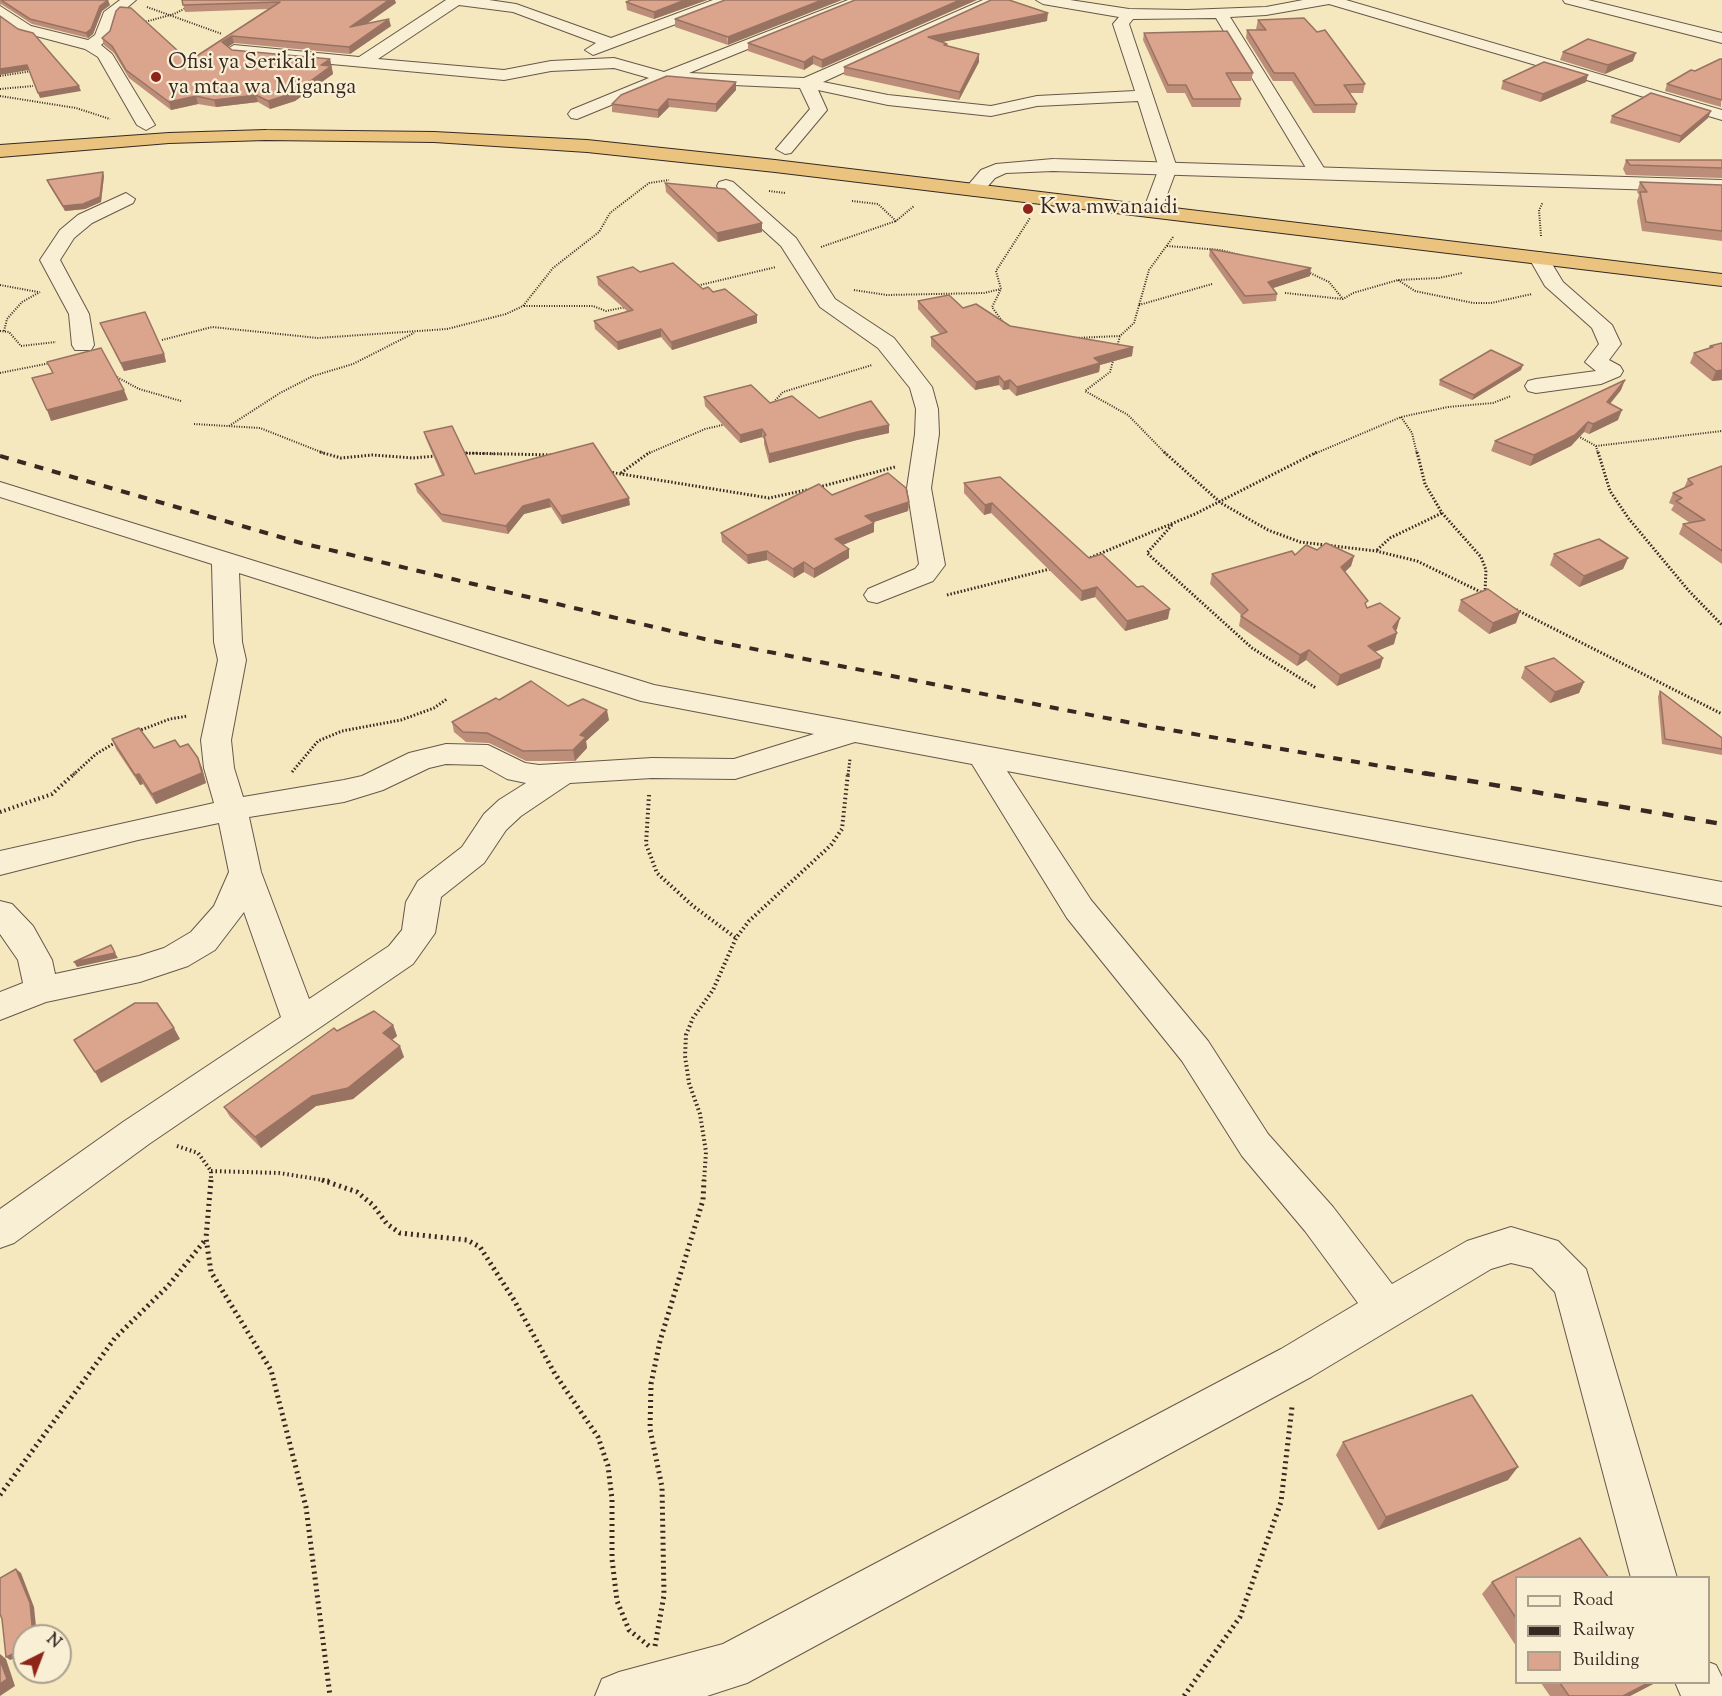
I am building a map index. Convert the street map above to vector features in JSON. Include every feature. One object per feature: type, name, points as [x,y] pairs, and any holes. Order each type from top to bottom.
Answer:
[{"type":"highway","points":[[0,151],[212,137],[434,137],[666,153],[1722,280]]},
{"type":"street","points":[[362,62],[456,0],[516,8],[612,44]]},
{"type":"street","points":[[551,66],[727,0]]},
{"type":"street","points":[[577,114],[861,0]]},
{"type":"street","points":[[806,83],[994,0]]},
{"type":"street","points":[[1043,0],[1129,14],[1266,11],[1329,0],[1722,116]]},
{"type":"street","points":[[1570,0],[1722,38]]},
{"type":"street","points":[[91,46],[106,31],[109,15],[128,1]]},
{"type":"street","points":[[0,10],[26,29],[91,46],[104,54],[113,65],[146,125]]},
{"type":"street","points":[[1220,13],[1318,173]]},
{"type":"street","points":[[1129,14],[1121,24],[1168,168],[1152,211]]},
{"type":"street","points":[[230,43],[362,62],[504,75],[551,66],[614,63],[665,77],[806,83],[888,100],[991,111],[1037,101],[1145,96]]},
{"type":"street","points":[[785,149],[819,110],[806,83]]},
{"type":"street","points":[[974,190],[988,174],[1003,168],[1053,165],[1722,186]]},
{"type":"street","points":[[726,186],[776,229],[827,303],[886,343],[898,355],[921,387],[927,409],[925,460],[919,488],[932,565],[924,575],[877,595]]},
{"type":"street","points":[[83,345],[79,314],[56,276],[50,260],[67,234],[85,219],[126,199]]},
{"type":"street","points":[[1536,386],[1601,377],[1612,370],[1596,362],[1610,344],[1601,325],[1555,286],[1539,258]]},
{"type":"street","points":[[0,489],[651,694],[1722,894]]},
{"type":"street","points":[[225,558],[228,642],[232,660],[219,712],[216,740],[219,768],[232,810],[245,872],[301,1023]]},
{"type":"street","points":[[0,862],[275,801],[344,791],[372,783],[420,760],[446,754],[488,755],[525,774],[561,775],[652,768],[735,769],[852,732]]},
{"type":"street","points":[[982,756],[1078,909],[1195,1051],[1255,1145],[1319,1219],[1386,1308]]},
{"type":"street","points":[[0,1231],[136,1133],[401,955],[418,933],[422,902],[429,889],[473,855],[495,822],[510,808],[561,775]]},
{"type":"street","points":[[0,1006],[42,990],[140,969],[176,957],[203,941],[227,913],[245,872]]},
{"type":"street","points":[[0,913],[21,935],[35,960],[42,990]]},
{"type":"street","points":[[619,1696],[730,1666],[1296,1363],[1481,1254],[1511,1245],[1544,1254],[1572,1282],[1653,1576]]},
{"type":"path","points":[[128,1],[174,14],[230,43]]},
{"type":"path","points":[[106,31],[174,14],[181,8],[194,6]]},
{"type":"path","points":[[0,76],[33,71]]},
{"type":"path","points":[[0,89],[33,86]]},
{"type":"path","points":[[0,96],[76,108],[97,116],[146,125]]},
{"type":"path","points":[[523,306],[553,268],[599,232],[610,213],[649,183],[675,179],[726,186]]},
{"type":"path","points":[[1539,258],[1541,223],[1539,210],[1556,182]]},
{"type":"path","points":[[1007,327],[992,307],[1001,289],[996,271],[1014,248],[1023,226],[1045,198]]},
{"type":"path","points":[[1189,216],[1149,270],[1134,323],[1120,336],[1110,372],[1084,391],[1128,415],[1165,453],[1221,502],[1268,530],[1300,542],[1376,551],[1417,561],[1485,594],[1486,570],[1481,556],[1442,513],[1425,484],[1412,433],[1401,417]]},
{"type":"path","points":[[688,288],[762,268],[800,261],[840,239],[871,232],[896,221]]},
{"type":"path","points":[[1166,246],[1221,250],[1244,256]]},
{"type":"path","points":[[1300,268],[1329,282],[1343,299]]},
{"type":"path","points":[[1285,294],[1343,299],[1353,293],[1398,280],[1440,278],[1469,272]]},
{"type":"path","points":[[1398,280],[1415,291],[1482,303],[1534,294],[1555,286]]},
{"type":"path","points":[[815,284],[887,295],[984,292],[1001,289]]},
{"type":"path","points":[[1138,306],[1212,284]]},
{"type":"path","points":[[0,285],[69,296]]},
{"type":"path","points":[[4,331],[7,319],[22,302],[40,292]]},
{"type":"path","points":[[162,340],[212,327],[318,338],[447,329],[506,314],[523,306],[593,306],[606,311],[627,306]]},
{"type":"path","points":[[228,426],[297,384],[352,364],[417,331]]},
{"type":"path","points":[[1066,339],[1120,336]]},
{"type":"path","points":[[765,411],[783,392],[859,370],[898,355]]},
{"type":"path","points":[[107,371],[140,389],[181,401]]},
{"type":"path","points":[[1080,561],[1173,525],[1299,460],[1401,417],[1448,407],[1493,403],[1536,386]]},
{"type":"path","points":[[621,473],[644,455],[705,429],[733,423]]},
{"type":"path","points":[[194,424],[260,428],[341,458],[444,455]]},
{"type":"path","points":[[1570,432],[1596,446],[1722,431]]},
{"type":"path","points":[[1596,446],[1610,491],[1629,519],[1689,591],[1722,625]]},
{"type":"path","points":[[455,454],[476,452],[558,455]]},
{"type":"path","points":[[600,472],[621,473],[706,490],[769,498],[852,480],[887,468],[925,460]]},
{"type":"path","points":[[1376,551],[1390,538],[1442,513]]},
{"type":"path","points":[[1173,525],[1147,553],[1252,648],[1316,688]]},
{"type":"path","points":[[947,595],[1060,567]]},
{"type":"path","points":[[1506,604],[1722,714]]},
{"type":"path","points":[[275,801],[296,766],[318,741],[342,731],[401,720],[434,708],[447,699]]},
{"type":"path","points":[[128,736],[170,719],[219,712]]},
{"type":"path","points":[[212,1171],[279,1173],[329,1181],[357,1192],[373,1205],[387,1224],[400,1233],[467,1240],[480,1247],[514,1300],[555,1374],[598,1437],[608,1466],[612,1499],[612,1559],[617,1601],[629,1630],[654,1651],[664,1595],[662,1487],[650,1430],[651,1384],[660,1341],[703,1200],[706,1152],[700,1114],[688,1074],[685,1056],[686,1035],[693,1018],[713,990],[736,938],[748,921],[831,845],[842,829],[846,815],[852,732]]},
{"type":"path","points":[[0,812],[52,794],[96,754],[120,740]]},
{"type":"path","points":[[652,768],[646,843],[657,873],[693,906],[736,938]]},
{"type":"path","points":[[136,1133],[198,1153],[212,1171],[212,1192],[206,1238],[211,1272],[271,1370],[306,1507],[330,1696]]},
{"type":"path","points":[[0,1495],[115,1338],[168,1286],[206,1238]]},
{"type":"path","points":[[1184,1696],[1240,1617],[1281,1502],[1296,1363]]},
{"type":"building","points":[[1,0],[108,0],[100,6],[91,29],[86,33],[30,19]]},
{"type":"building","points":[[182,0],[389,0],[350,27],[389,19],[349,47],[232,36],[222,42],[232,50],[330,59],[321,65],[331,66],[294,93],[268,101],[256,95],[214,100],[196,96],[169,102],[126,70],[112,46],[102,38],[110,31],[116,11],[120,7],[131,8],[189,61],[280,2],[183,5]]},
{"type":"building","points":[[631,0],[685,0],[654,12],[626,2]]},
{"type":"building","points":[[725,0],[822,0],[728,37],[675,19]]},
{"type":"building","points":[[855,0],[960,0],[822,60],[813,56],[804,62],[748,43]]},
{"type":"building","points":[[991,0],[1009,0],[1048,13],[928,37],[947,44],[944,45],[979,54],[960,92],[844,67]]},
{"type":"building","points":[[0,16],[18,29],[33,33],[79,86],[38,93],[27,65],[0,69]]},
{"type":"building","points":[[1304,18],[1317,32],[1325,30],[1365,84],[1344,85],[1357,104],[1315,105],[1294,73],[1274,73],[1247,30],[1266,30],[1258,20]]},
{"type":"building","points":[[1227,31],[1253,73],[1226,73],[1241,99],[1193,99],[1186,85],[1168,85],[1144,33]]},
{"type":"building","points":[[1588,39],[1636,53],[1608,65],[1563,52]]},
{"type":"building","points":[[1722,59],[1722,100],[1667,84],[1691,70],[1695,71]]},
{"type":"building","points":[[1544,62],[1588,75],[1543,94],[1503,81]]},
{"type":"building","points":[[667,76],[736,82],[716,104],[668,99],[658,110],[612,104],[621,95]]},
{"type":"building","points":[[1651,93],[1711,111],[1681,136],[1612,116]]},
{"type":"building","points":[[1626,160],[1722,160],[1722,168],[1630,165]]},
{"type":"building","points":[[103,172],[100,197],[83,204],[63,206],[47,180]]},
{"type":"building","points":[[1640,182],[1722,185],[1722,231],[1646,222],[1640,192],[1647,192]]},
{"type":"building","points":[[665,183],[725,189],[762,223],[717,233]]},
{"type":"building","points":[[1210,249],[1311,268],[1268,282],[1277,294],[1245,296]]},
{"type":"building","points":[[673,263],[703,289],[708,287],[713,292],[725,289],[757,315],[671,342],[661,329],[617,342],[594,321],[633,310],[597,277],[633,267],[640,272]]},
{"type":"building","points":[[949,295],[963,308],[976,304],[1010,326],[1133,347],[1094,358],[1100,363],[1017,387],[1010,380],[1004,382],[999,376],[976,382],[931,337],[947,332],[918,301]]},
{"type":"building","points":[[145,312],[164,354],[121,363],[100,323]]},
{"type":"building","points":[[1722,343],[1722,370],[1716,371],[1694,353],[1713,347],[1710,346]]},
{"type":"building","points":[[101,348],[124,390],[47,410],[32,378],[53,373],[47,362]]},
{"type":"building","points":[[1491,350],[1523,365],[1474,395],[1440,380]]},
{"type":"building","points":[[1625,380],[1607,402],[1622,410],[1593,424],[1588,422],[1575,435],[1534,455],[1495,441]]},
{"type":"building","points":[[751,385],[770,403],[792,396],[819,418],[871,401],[889,425],[769,454],[764,436],[766,435],[762,429],[740,435],[704,397]]},
{"type":"building","points":[[452,426],[475,474],[593,443],[629,498],[561,516],[549,499],[523,506],[506,526],[441,514],[415,484],[444,475],[424,432]]},
{"type":"building","points":[[1722,466],[1722,551],[1683,524],[1705,520],[1676,501],[1682,498],[1673,493],[1693,484],[1688,479]]},
{"type":"building","points":[[888,473],[906,488],[909,502],[865,516],[874,523],[835,539],[849,549],[814,569],[804,562],[793,569],[767,551],[747,555],[721,533],[819,484],[832,495]]},
{"type":"building","points":[[1000,477],[1089,558],[1102,554],[1137,587],[1143,586],[1170,609],[1127,621],[1097,587],[1082,591],[992,503],[985,505],[964,483]]},
{"type":"building","points":[[1599,539],[1628,558],[1584,576],[1554,554]]},
{"type":"building","points":[[1326,543],[1354,556],[1341,567],[1368,601],[1365,603],[1367,608],[1380,603],[1400,618],[1393,627],[1397,633],[1368,646],[1383,658],[1340,675],[1309,650],[1300,655],[1241,616],[1248,610],[1212,574],[1292,551],[1295,555],[1306,545],[1317,550]]},
{"type":"building","points":[[1488,589],[1520,612],[1493,623],[1461,600]]},
{"type":"building","points":[[1554,658],[1584,682],[1555,692],[1525,667]]},
{"type":"building","points":[[531,681],[568,706],[583,699],[607,710],[580,735],[586,737],[573,750],[523,751],[487,733],[463,732],[452,722],[496,698],[499,700]]},
{"type":"building","points":[[1660,691],[1722,738],[1722,749],[1665,739]]},
{"type":"building","points":[[139,728],[154,748],[175,740],[180,747],[188,744],[198,758],[202,773],[152,794],[139,774],[135,775],[112,739]]},
{"type":"building","points":[[111,945],[115,953],[74,962]]},
{"type":"building","points":[[135,1003],[157,1003],[174,1028],[95,1072],[74,1040]]},
{"type":"building","points":[[374,1011],[393,1025],[383,1033],[400,1046],[348,1088],[312,1096],[255,1137],[224,1107],[334,1028],[337,1031]]},
{"type":"building","points":[[1472,1395],[1518,1467],[1386,1517],[1343,1442]]},
{"type":"building","points":[[1580,1538],[1608,1576],[1515,1576],[1515,1616],[1492,1582]]},
{"type":"building","points":[[16,1569],[30,1603],[32,1624],[12,1624],[12,1654],[6,1657],[0,1614],[0,1578]]},
{"type":"building","points":[[0,1660],[7,1679],[0,1684]]},
{"type":"building","points":[[1561,1684],[1646,1684],[1623,1696],[1569,1696]]},
{"type":"railway","points":[[0,456],[301,543],[713,641],[1147,726],[1433,775]]},
{"type":"railway","points":[[1424,773],[1722,824]]},
{"type":"place","name":"Ofisi ya Serikali ya mtaa wa Miganga","points":[[156,77]]},
{"type":"place","name":"Kwa mwanaidi","points":[[1028,209]]}]
